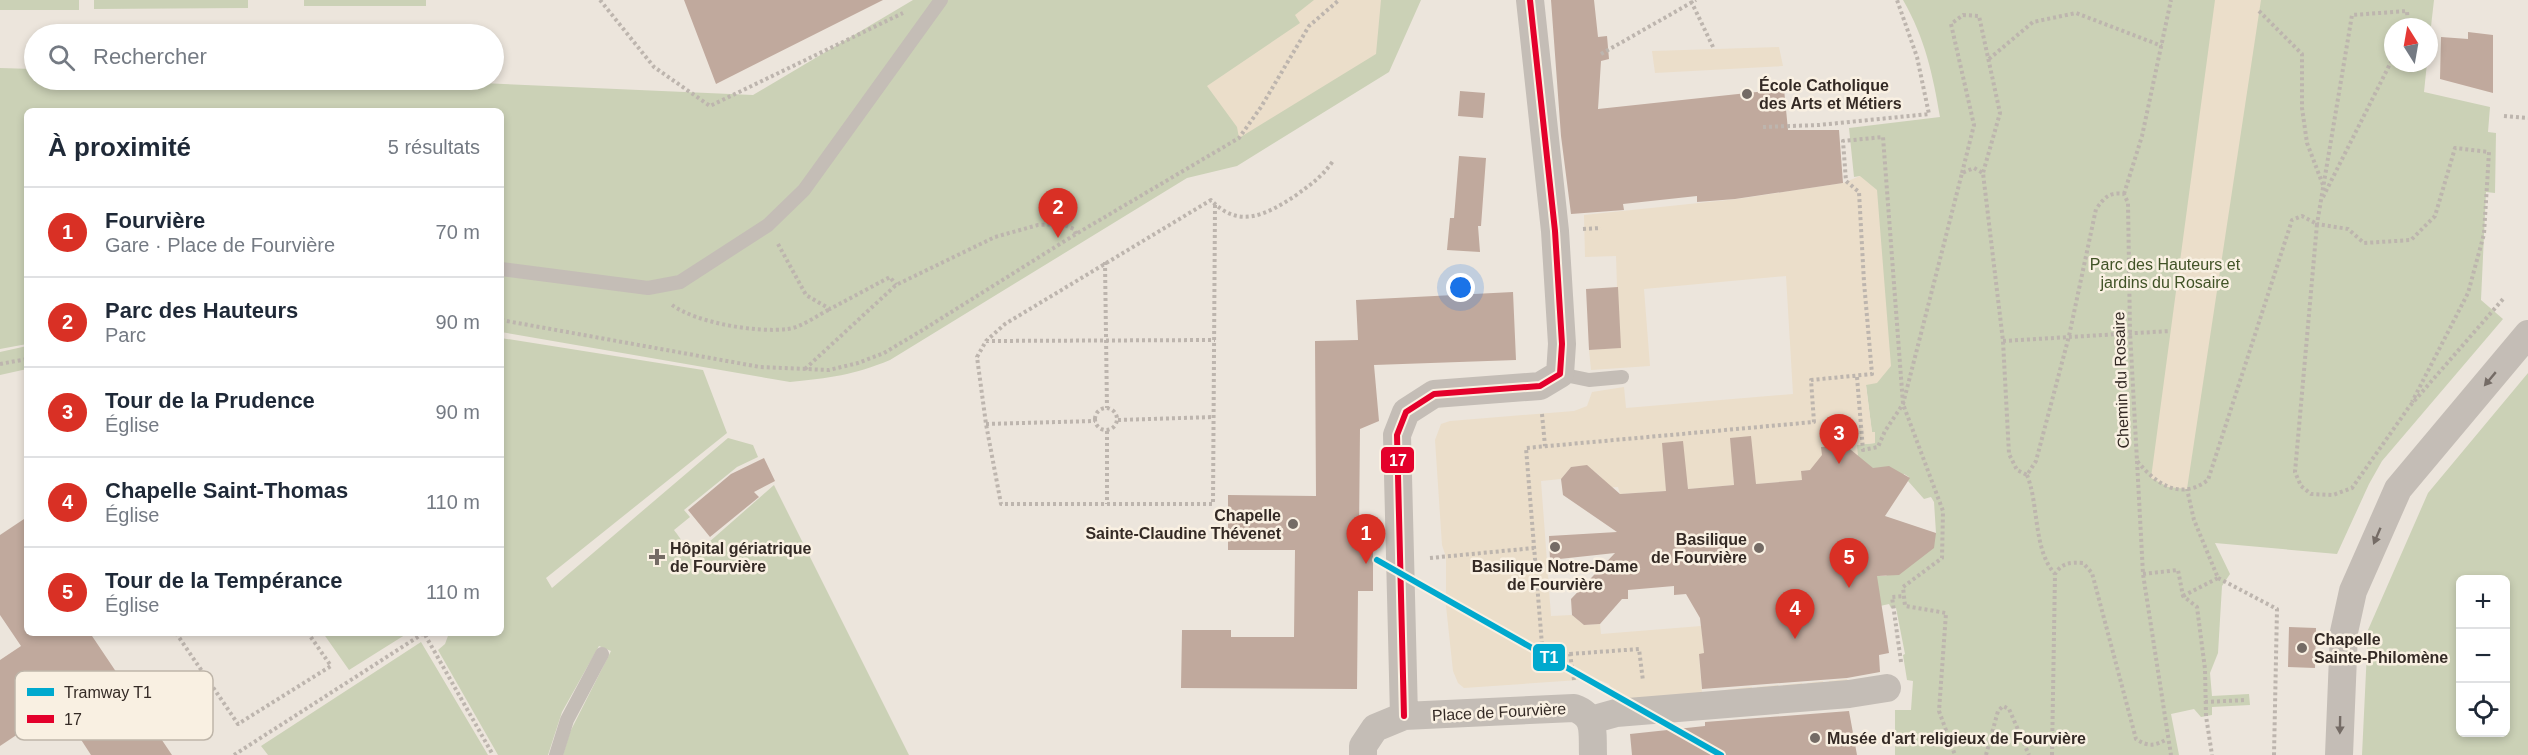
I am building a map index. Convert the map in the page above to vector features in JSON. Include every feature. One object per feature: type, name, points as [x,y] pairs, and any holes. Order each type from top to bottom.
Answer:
[{"type":"street","points":[[1404,716],[1397,435],[1406,412],[1434,394],[1547,391],[1562,344],[1555,231],[1530,0]]},
{"type":"street","points":[[2339,755],[2344,632],[2354,591],[2398,489],[2528,334]]},
{"type":"street","points":[[1592,736],[1610,714],[1849,694],[1895,679]]},
{"type":"street","name":"Place de Fourvière","points":[[1363,755],[1363,746],[1375,728],[1404,716],[1574,708],[1585,712],[1592,736]]},
{"type":"lane","points":[[504,269],[648,288],[680,282],[768,225],[804,190],[941,0]]},
{"type":"lane","points":[[1547,391],[1589,380],[1622,377]]},
{"type":"lane","points":[[556,755],[567,720],[602,654]]},
{"type":"path","points":[[600,0],[654,67],[710,106],[909,10]]},
{"type":"path","points":[[504,321],[760,367],[829,370],[858,363],[884,353],[1076,234],[1239,138],[1261,107],[1309,26],[1338,0]]},
{"type":"path","points":[[1763,127],[1819,125],[1929,114],[1917,57],[1897,0]]},
{"type":"path","points":[[2027,475],[2036,461],[2069,336],[2096,209],[2106,196],[2113,193],[2124,194],[2142,136],[2171,0]]},
{"type":"path","points":[[1601,54],[1693,1],[1714,49]]},
{"type":"path","points":[[2259,11],[2302,54],[2302,108],[2307,143],[2323,185]]},
{"type":"path","points":[[2407,18],[2407,11],[2352,15],[2318,224],[2295,472],[2301,486],[2311,494],[2333,495],[2352,488],[2409,407],[2504,299]]},
{"type":"path","points":[[1989,59],[2033,22],[2076,13],[2162,46]]},
{"type":"path","points":[[1857,377],[1863,450],[1878,447],[1885,431],[1903,404],[1974,125],[1951,24],[1963,15],[1980,16],[2000,113],[1983,173],[2003,340],[2009,454],[2017,470],[2027,475],[2033,491],[2037,531],[2055,574],[2052,755]]},
{"type":"path","points":[[2321,200],[2386,72]]},
{"type":"path","points":[[2504,116],[2528,118]]},
{"type":"path","points":[[1646,711],[1639,649],[1543,657],[1526,448],[1814,422],[1811,380],[1872,374],[1859,192],[1846,180],[1843,141],[1883,137],[1903,404],[1943,511],[1942,558],[1903,586],[1905,606],[1946,613],[1939,711],[1955,755]]},
{"type":"path","points":[[2274,755],[2277,609],[2218,578],[2194,520],[2187,489],[2196,488],[2208,480],[2292,220],[2302,216],[2318,224],[2348,229],[2364,243],[2411,240],[2435,216],[2455,148],[2489,152],[2484,234],[2468,293],[2409,407]]},
{"type":"path","points":[[1215,205],[1213,504],[1001,504],[976,357],[986,341],[1005,324],[1211,200],[1223,210],[1246,218],[1268,214],[1321,178],[1332,162]]},
{"type":"path","points":[[1962,173],[1974,168],[1983,173]]},
{"type":"path","name":"Chemin du Rosaire","points":[[2124,194],[2128,203],[2130,332],[2137,461],[2151,478],[2168,487],[2187,489]]},
{"type":"path","points":[[805,370],[896,285],[995,237],[1038,225],[1062,224],[1074,229],[1076,234]]},
{"type":"path","points":[[768,225],[806,295],[830,309]]},
{"type":"path","points":[[1584,229],[1601,228]]},
{"type":"path","points":[[1105,262],[1107,408]]},
{"type":"path","points":[[648,288],[683,313],[746,328],[790,329],[890,277],[896,285]]},
{"type":"path","points":[[2003,340],[2170,331]]},
{"type":"path","points":[[986,341],[1215,340]]},
{"type":"path","points":[[0,364],[24,359]]},
{"type":"path","points":[[1545,446],[1547,391]]},
{"type":"path","points":[[1107,408],[1113,410],[1118,420],[1116,426],[1107,431],[1099,429],[1095,421],[1096,413],[1107,408]]},
{"type":"path","points":[[1118,420],[1214,417]]},
{"type":"path","points":[[986,424],[1095,421]]},
{"type":"path","points":[[1107,431],[1107,504]]},
{"type":"path","points":[[2137,461],[2143,574],[2171,755]]},
{"type":"path","points":[[1430,558],[1534,548]]},
{"type":"path","points":[[2055,574],[2060,566],[2072,562],[2083,563],[2092,573],[2136,739],[2145,745],[2167,740]]},
{"type":"path","points":[[2143,574],[2178,570],[2182,596],[2197,607],[2212,755]]},
{"type":"path","points":[[2182,596],[2218,578]]},
{"type":"path","points":[[1895,679],[1892,597],[1904,596]]},
{"type":"path","points":[[178,636],[202,671]]},
{"type":"path","points":[[213,687],[238,724],[331,666],[310,636]]},
{"type":"path","points":[[234,755],[419,636]]},
{"type":"path","points":[[426,636],[493,755]]},
{"type":"path","points":[[1570,654],[1575,686]]},
{"type":"path","points":[[2205,702],[2246,700]]},
{"type":"path","points":[[1987,754],[1998,711],[2003,706],[2009,709],[2029,755]]},
{"type":"green space","points":[[0,0],[79,0],[79,10],[0,10]]},
{"type":"green space","points":[[94,0],[248,0],[248,8],[94,9]]},
{"type":"green space","points":[[304,0],[426,0],[426,6],[304,6]]},
{"type":"green space","points":[[913,0],[1421,0],[1389,72],[1237,166],[1187,178],[890,360],[853,372],[790,382],[504,333],[504,108],[24,108],[24,345],[0,349],[0,68],[24,69],[24,90],[504,90],[504,84],[753,95]]},
{"type":"green space","name":"Parc des Hauteurs et jardins du Rosaire","points":[[1903,0],[2434,0],[2432,18],[2384,18],[2384,72],[2426,72],[2424,92],[2490,107],[2488,132],[2496,133],[2495,193],[2486,192],[2481,300],[2503,319],[2382,461],[2337,554],[2215,543],[2230,574],[2222,586],[2218,653],[2210,673],[2212,696],[2249,694],[2250,705],[2212,707],[2212,715],[2201,717],[2194,709],[2171,714],[2179,755],[1895,755],[1895,710],[1911,710],[1913,681],[1907,680],[1903,655],[1905,654],[1896,608],[1891,608],[1889,604],[1871,608],[1867,570],[1879,572],[1880,576],[1886,576],[1936,533],[1934,502],[1931,497],[1924,499],[1908,481],[1909,477],[1904,474],[1902,477],[1875,468],[1859,476],[1856,445],[1875,443],[1875,432],[1872,433],[1866,385],[1860,176],[1854,177],[1849,128],[1940,117],[1927,57],[1911,14]]},
{"type":"green space","name":"Hôpital gériatrique de Fourvière","points":[[504,338],[703,370],[727,433],[546,578],[552,588],[728,438],[753,445],[758,457],[737,467],[684,510],[690,517],[674,530],[691,549],[700,550],[774,485],[909,755],[563,755],[570,732],[611,651],[599,646],[562,712],[548,755],[498,755],[438,650],[445,644],[448,636],[504,636]]},
{"type":"green space","points":[[24,347],[24,370],[0,375],[0,352]]},
{"type":"green space","points":[[2528,373],[2528,755],[2362,755],[2368,630],[2428,493]]},
{"type":"green space","points":[[325,636],[403,636],[349,670]]},
{"type":"green space","points":[[421,642],[488,755],[268,755],[261,746]]},
{"type":"shaded area","points":[[1314,0],[1381,0],[1376,54],[1239,138],[1237,127],[1207,86],[1300,23],[1295,15]]},
{"type":"shaded area","points":[[2215,0],[2261,0],[2187,489],[2168,487],[2151,478]]},
{"type":"shaded area","points":[[1779,47],[1783,66],[1655,73],[1652,51]]},
{"type":"shaded area","points":[[1860,176],[1877,190],[1891,366],[1877,383],[1866,385],[1875,443],[1857,445],[1858,456],[1845,445],[1821,469],[1802,471],[1802,480],[1756,484],[1755,475],[1733,477],[1734,485],[1688,489],[1687,480],[1666,491],[1620,494],[1618,487],[1602,488],[1600,476],[1587,466],[1571,467],[1561,479],[1541,481],[1551,616],[1572,615],[1584,625],[1600,624],[1601,634],[1701,626],[1704,653],[1699,655],[1702,693],[1725,693],[1725,690],[1749,687],[1752,687],[1752,692],[1757,691],[1757,687],[1778,685],[1779,689],[1783,689],[1783,685],[1802,683],[1803,687],[1807,687],[1807,683],[1823,681],[1824,685],[1829,685],[1829,681],[1847,679],[1851,705],[1618,725],[1615,696],[1609,684],[1602,681],[1593,679],[1464,688],[1458,683],[1453,671],[1446,606],[1446,557],[1442,545],[1435,440],[1441,424],[1450,421],[1574,411],[1587,406],[1592,392],[1624,387],[1626,408],[1793,394],[1786,276],[1644,289],[1650,366],[1591,370],[1589,350],[1619,348],[1616,256],[1585,257],[1584,215],[1737,199],[1843,183]]},
{"type":"building","points":[[684,0],[883,0],[716,84]]},
{"type":"building","points":[[1551,0],[1594,0],[1598,37],[1607,36],[1609,59],[1601,61],[1598,109],[1784,89],[1788,130],[1839,130],[1843,183],[1735,199],[1697,202],[1697,196],[1623,204],[1624,210],[1571,214],[1561,136]]},
{"type":"building","points":[[2468,32],[2493,35],[2493,93],[2440,79],[2441,37],[2468,39]]},
{"type":"building","points":[[1460,91],[1485,93],[1483,118],[1458,116]]},
{"type":"building","points":[[1459,156],[1486,158],[1481,226],[1478,226],[1480,252],[1447,250],[1450,218],[1454,218]]},
{"type":"building","points":[[1618,287],[1621,348],[1589,350],[1586,289]]},
{"type":"building","points":[[1513,292],[1516,360],[1374,365],[1379,421],[1360,429],[1359,532],[1373,532],[1373,591],[1358,591],[1357,689],[1181,688],[1182,630],[1231,630],[1231,637],[1294,637],[1295,550],[1228,550],[1228,495],[1316,496],[1315,341],[1358,340],[1356,300]]},
{"type":"building","points":[[1751,436],[1756,484],[1802,480],[1801,471],[1810,470],[1822,455],[1821,447],[1845,445],[1873,468],[1889,466],[1910,478],[1885,516],[1936,533],[1934,548],[1899,575],[1877,576],[1889,653],[1879,655],[1880,672],[1847,678],[1702,689],[1699,654],[1704,653],[1700,618],[1686,594],[1674,595],[1674,586],[1628,590],[1628,599],[1622,599],[1600,624],[1584,625],[1572,615],[1571,599],[1615,553],[1550,560],[1549,536],[1617,532],[1563,495],[1561,479],[1571,467],[1587,465],[1620,494],[1666,491],[1662,443],[1683,441],[1688,489],[1734,485],[1730,438]]},
{"type":"building","points":[[764,458],[775,481],[754,492],[759,497],[710,537],[688,510],[731,474]]},
{"type":"building","points":[[24,519],[24,636],[92,636],[116,671],[15,671],[15,736],[0,746],[0,660],[21,646],[0,615],[0,535]]},
{"type":"building","name":"Chapelle Sainte-Philomène","points":[[2289,627],[2316,628],[2315,668],[2288,667]]},
{"type":"building","points":[[1849,711],[1857,755],[1632,755],[1630,734],[1705,726],[1705,722]]},
{"type":"building","points":[[81,740],[162,740],[172,755],[91,755]]},
{"type":"tram line","name":"T1","points":[[1377,560],[1721,755]]},
{"type":"transit line","name":"17","points":[[1404,716],[1397,435],[1406,412],[1434,394],[1540,386],[1560,374],[1562,344],[1555,231],[1530,0]]},
{"type":"place","name":"École Catholique des Arts et Métiers","points":[[1747,94]]},
{"type":"place","name":"Parc des Hauteurs","points":[[1058,238]]},
{"type":"place","name":"Tour de la Prudence","points":[[1839,464]]},
{"type":"place","name":"Chapelle Sainte-Claudine Thévenet","points":[[1293,524]]},
{"type":"place","name":"Basilique Notre-Dame de Fourvière","points":[[1555,547]]},
{"type":"place","name":"Basilique de Fourvière","points":[[1759,548]]},
{"type":"place","name":"Hôpital gériatrique de Fourvière","points":[[657,557]]},
{"type":"place","name":"Fourvière","points":[[1366,564]]},
{"type":"place","name":"Tour de la Tempérance","points":[[1849,588]]},
{"type":"place","name":"Chapelle Saint-Thomas","points":[[1795,639]]},
{"type":"place","name":"Chapelle Sainte-Philomène","points":[[2302,648]]},
{"type":"place","name":"Musée d'art religieux de Fourvière","points":[[1815,738]]}]
